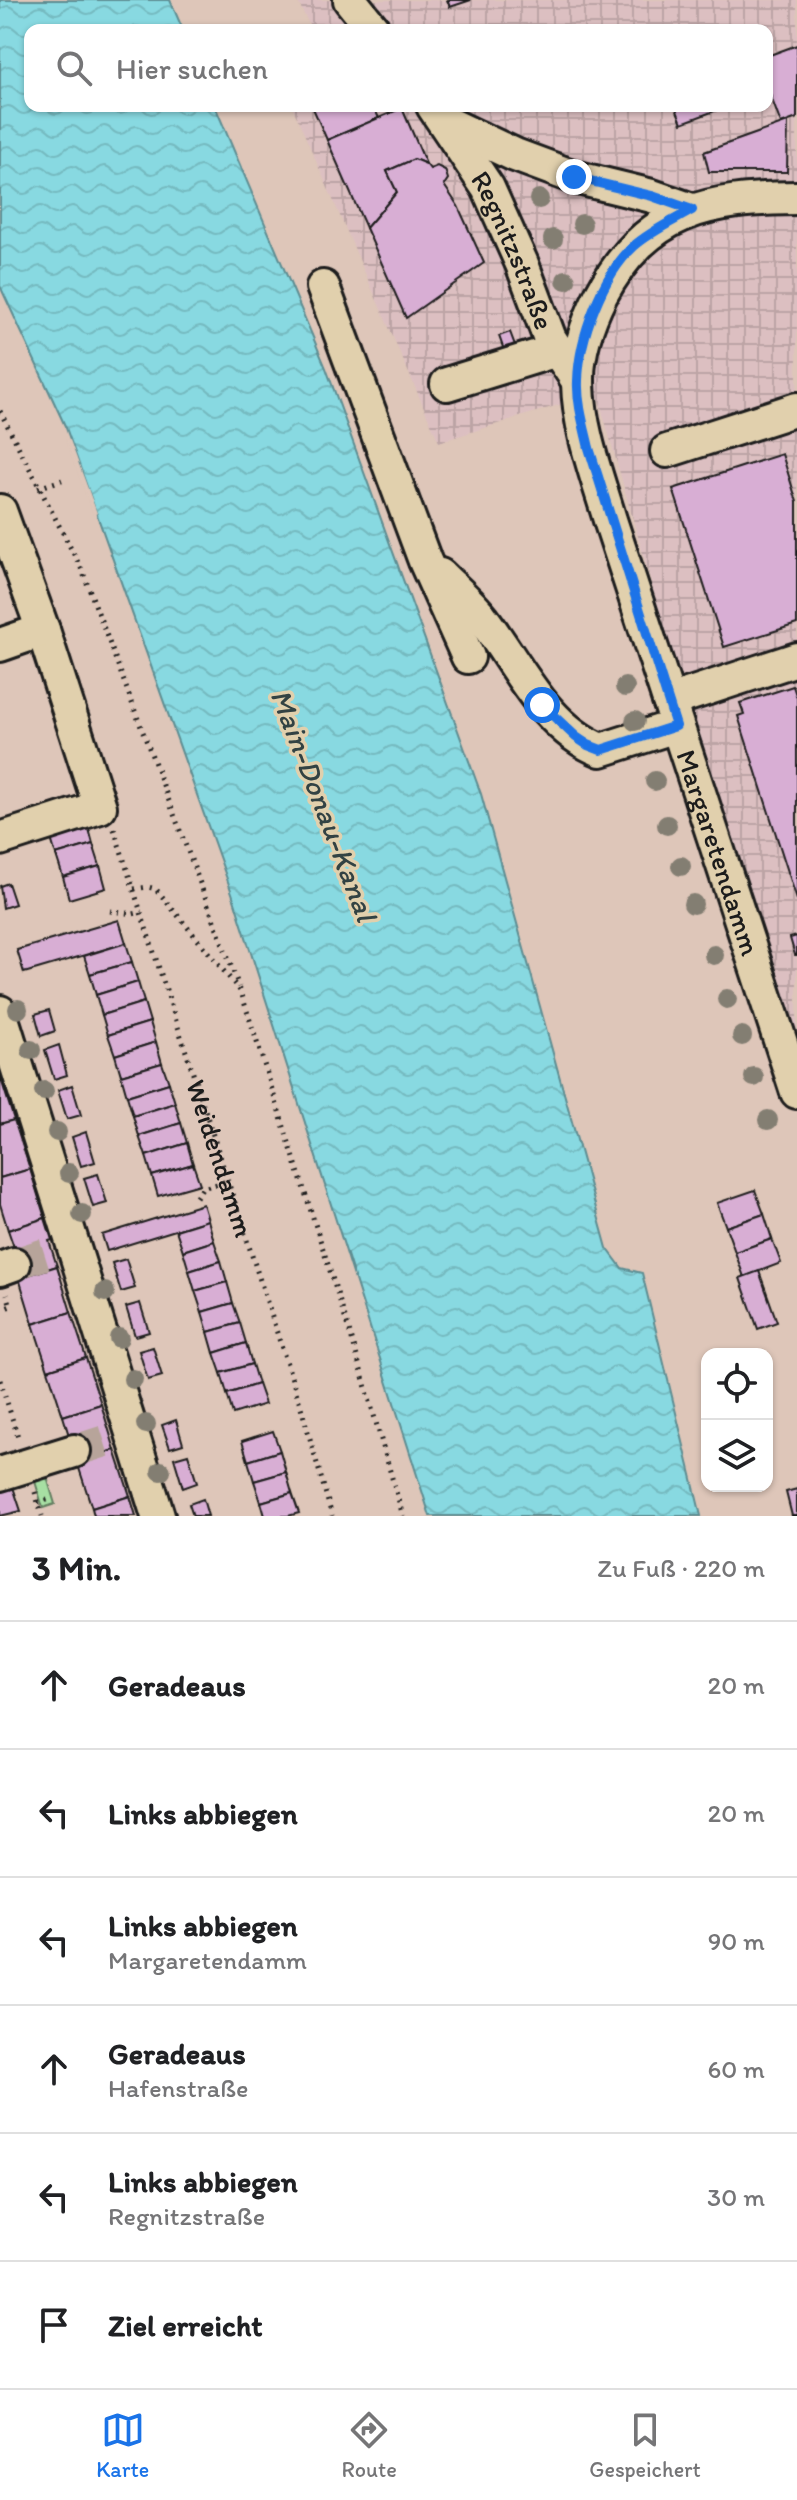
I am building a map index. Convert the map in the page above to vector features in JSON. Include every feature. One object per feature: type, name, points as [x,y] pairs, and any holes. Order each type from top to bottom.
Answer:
[{"type":"street","points":[[350,0],[369,24]]},
{"type":"street","name":"Regnitzstraße","points":[[439,114],[515,155],[574,177],[652,196],[692,210]]},
{"type":"street","name":"Regnitzstraße","points":[[439,114],[488,188],[522,264],[550,339],[578,381]]},
{"type":"street","points":[[578,381],[582,346],[594,310],[615,269],[633,246],[692,210],[750,198],[797,198]]},
{"type":"street","points":[[323,287],[425,561],[468,657]]},
{"type":"street","points":[[447,384],[557,350]]},
{"type":"street","name":"Margaretendamm","points":[[578,381],[589,448],[672,713],[797,1092]]},
{"type":"street","points":[[667,451],[796,414]]},
{"type":"street","points":[[0,511],[43,630],[100,807],[0,839]]},
{"type":"street","points":[[425,561],[480,615],[542,705],[561,725],[588,745],[601,750],[672,713],[797,659]]},
{"type":"street","points":[[0,645],[43,630]]},
{"type":"street","points":[[0,1012],[7,1057],[63,1249],[122,1436],[158,1516]]},
{"type":"street","points":[[0,1474],[74,1451]]},
{"type":"path","points":[[0,411],[82,570],[241,992],[354,1346],[403,1516]]},
{"type":"path","points":[[38,488],[62,480]]},
{"type":"path","name":"Weidendamm","points":[[100,807],[108,810],[142,912],[301,1407],[332,1516]]},
{"type":"path","points":[[134,889],[156,889],[241,992]]},
{"type":"path","points":[[110,911],[142,912]]},
{"type":"path","points":[[196,1197],[202,1188],[228,1181]]},
{"type":"path","points":[[38,1503],[53,1498]]},
{"type":"shaded area","points":[[297,0],[797,0],[797,1042],[676,670],[597,393],[439,442],[295,112],[773,112],[773,24],[309,24]]},
{"type":"green space","points":[[46,1474],[55,1504],[43,1508],[34,1478]]},
{"type":"water","name":"Main-Donau-Kanal","points":[[0,0],[170,0],[180,24],[24,24],[24,112],[218,112],[326,368],[481,794],[607,1248],[622,1268],[642,1273],[701,1516],[430,1516],[232,893],[66,428],[0,286]]},
{"type":"pier","points":[[70,440],[97,513],[94,515],[66,441]]},
{"type":"building","points":[[447,0],[471,0],[450,7]]},
{"type":"building","points":[[797,45],[797,118],[781,124],[773,102],[773,54]]},
{"type":"building","points":[[315,112],[376,112],[379,118],[327,140]]},
{"type":"building","points":[[393,112],[404,112],[426,164],[414,159],[387,171],[397,192],[366,228],[327,140]]},
{"type":"building","points":[[677,112],[712,112],[682,123]]},
{"type":"building","points":[[788,122],[787,172],[709,172],[704,152]]},
{"type":"building","points":[[414,159],[430,169],[437,166],[445,170],[448,179],[444,185],[458,206],[484,263],[406,318],[366,228],[397,192],[387,171]]},
{"type":"building","points":[[510,332],[516,348],[505,353],[499,336]]},
{"type":"building","points":[[782,454],[797,502],[797,624],[724,647],[673,489]]},
{"type":"building","points":[[793,686],[797,698],[797,900],[738,716],[744,714],[740,703]]},
{"type":"building","points":[[87,821],[93,844],[56,855],[49,832]]},
{"type":"building","points":[[93,844],[100,866],[63,877],[56,855]]},
{"type":"building","points":[[100,866],[106,888],[69,899],[63,877]]},
{"type":"building","points":[[8,883],[15,904],[3,908],[0,886]]},
{"type":"building","points":[[119,920],[126,943],[24,973],[17,950]]},
{"type":"building","points":[[797,936],[797,955],[795,955],[790,938]]},
{"type":"building","points":[[126,943],[132,962],[90,974],[84,956]]},
{"type":"building","points":[[132,962],[138,982],[96,995],[90,974]]},
{"type":"building","points":[[138,982],[144,1002],[102,1015],[96,995]]},
{"type":"building","points":[[144,1002],[150,1022],[108,1035],[102,1015]]},
{"type":"building","points":[[49,1010],[55,1031],[41,1036],[35,1014]]},
{"type":"building","points":[[150,1022],[156,1042],[115,1055],[108,1035]]},
{"type":"building","points":[[156,1042],[162,1063],[121,1075],[115,1055]]},
{"type":"building","points":[[59,1045],[67,1075],[54,1079],[45,1050]]},
{"type":"building","points":[[162,1063],[169,1083],[127,1096],[121,1075]]},
{"type":"building","points":[[0,1076],[14,1120],[0,1124]]},
{"type":"building","points":[[169,1083],[175,1103],[133,1116],[127,1096]]},
{"type":"building","points":[[72,1085],[81,1115],[67,1119],[58,1090]]},
{"type":"building","points":[[175,1103],[181,1123],[139,1136],[133,1116]]},
{"type":"building","points":[[14,1120],[30,1169],[0,1178],[0,1124]]},
{"type":"building","points":[[181,1123],[187,1143],[146,1156],[139,1136]]},
{"type":"building","points":[[86,1132],[95,1162],[81,1166],[72,1137]]},
{"type":"building","points":[[187,1143],[193,1164],[152,1176],[146,1156]]},
{"type":"building","points":[[193,1164],[200,1184],[158,1196],[152,1176]]},
{"type":"building","points":[[30,1169],[45,1218],[8,1230],[0,1204],[0,1178]]},
{"type":"building","points":[[98,1174],[107,1203],[93,1207],[84,1178]]},
{"type":"building","points":[[755,1190],[764,1214],[726,1227],[717,1203]]},
{"type":"building","points":[[203,1204],[208,1220],[107,1251],[102,1235]]},
{"type":"building","points":[[764,1214],[772,1239],[735,1252],[726,1227]]},
{"type":"building","points":[[45,1218],[57,1266],[19,1278],[16,1253],[8,1230]]},
{"type":"building","points":[[208,1220],[214,1241],[183,1251],[176,1230]]},
{"type":"building","points":[[772,1239],[781,1263],[744,1277],[735,1252]]},
{"type":"building","points":[[214,1241],[221,1261],[189,1271],[183,1251]]},
{"type":"building","points":[[126,1259],[135,1288],[121,1292],[112,1263]]},
{"type":"building","points":[[221,1261],[227,1282],[195,1291],[189,1271]]},
{"type":"building","points":[[57,1266],[71,1312],[33,1324],[19,1278]]},
{"type":"building","points":[[759,1271],[777,1322],[758,1329],[740,1278]]},
{"type":"building","points":[[227,1282],[233,1303],[202,1312],[195,1291]]},
{"type":"building","points":[[140,1303],[149,1332],[135,1336],[126,1307]]},
{"type":"building","points":[[233,1303],[240,1323],[208,1332],[202,1312]]},
{"type":"building","points":[[71,1312],[86,1358],[48,1370],[33,1324]]},
{"type":"building","points":[[240,1323],[246,1343],[214,1353],[208,1332]]},
{"type":"building","points":[[246,1343],[252,1364],[221,1373],[214,1353]]},
{"type":"building","points":[[153,1347],[162,1376],[148,1380],[139,1351]]},
{"type":"building","points":[[86,1358],[101,1404],[63,1416],[48,1370]]},
{"type":"building","points":[[252,1364],[258,1384],[227,1394],[221,1373]]},
{"type":"building","points":[[258,1384],[265,1404],[233,1414],[227,1394]]},
{"type":"building","points":[[101,1404],[115,1450],[77,1462],[63,1416]]},
{"type":"building","points":[[176,1420],[183,1444],[170,1448],[162,1425]]},
{"type":"building","points":[[273,1431],[280,1451],[248,1461],[242,1441]]},
{"type":"building","points":[[115,1450],[130,1496],[92,1508],[77,1462]]},
{"type":"building","points":[[280,1451],[286,1472],[254,1481],[248,1461]]},
{"type":"building","points":[[188,1454],[197,1483],[183,1488],[174,1458]]},
{"type":"building","points":[[286,1472],[292,1493],[261,1502],[254,1481]]},
{"type":"building","points":[[12,1484],[21,1511],[0,1516],[0,1487]]},
{"type":"building","points":[[797,1489],[797,1516],[792,1516],[786,1492]]},
{"type":"building","points":[[292,1493],[299,1513],[265,1516],[261,1502]]},
{"type":"building","points":[[130,1496],[136,1516],[94,1516],[92,1508]]},
{"type":"building","points":[[203,1499],[208,1516],[193,1516],[189,1504]]},
{"type":"tunnel","points":[[14,1264],[52,1252]]},
{"type":"tunnel","points":[[74,1451],[112,1439]]},
{"type":"route","points":[[542,705],[576,737],[601,750],[676,726],[589,448],[578,381],[582,346],[594,310],[615,269],[633,246],[692,210],[652,196],[574,177]]}]
